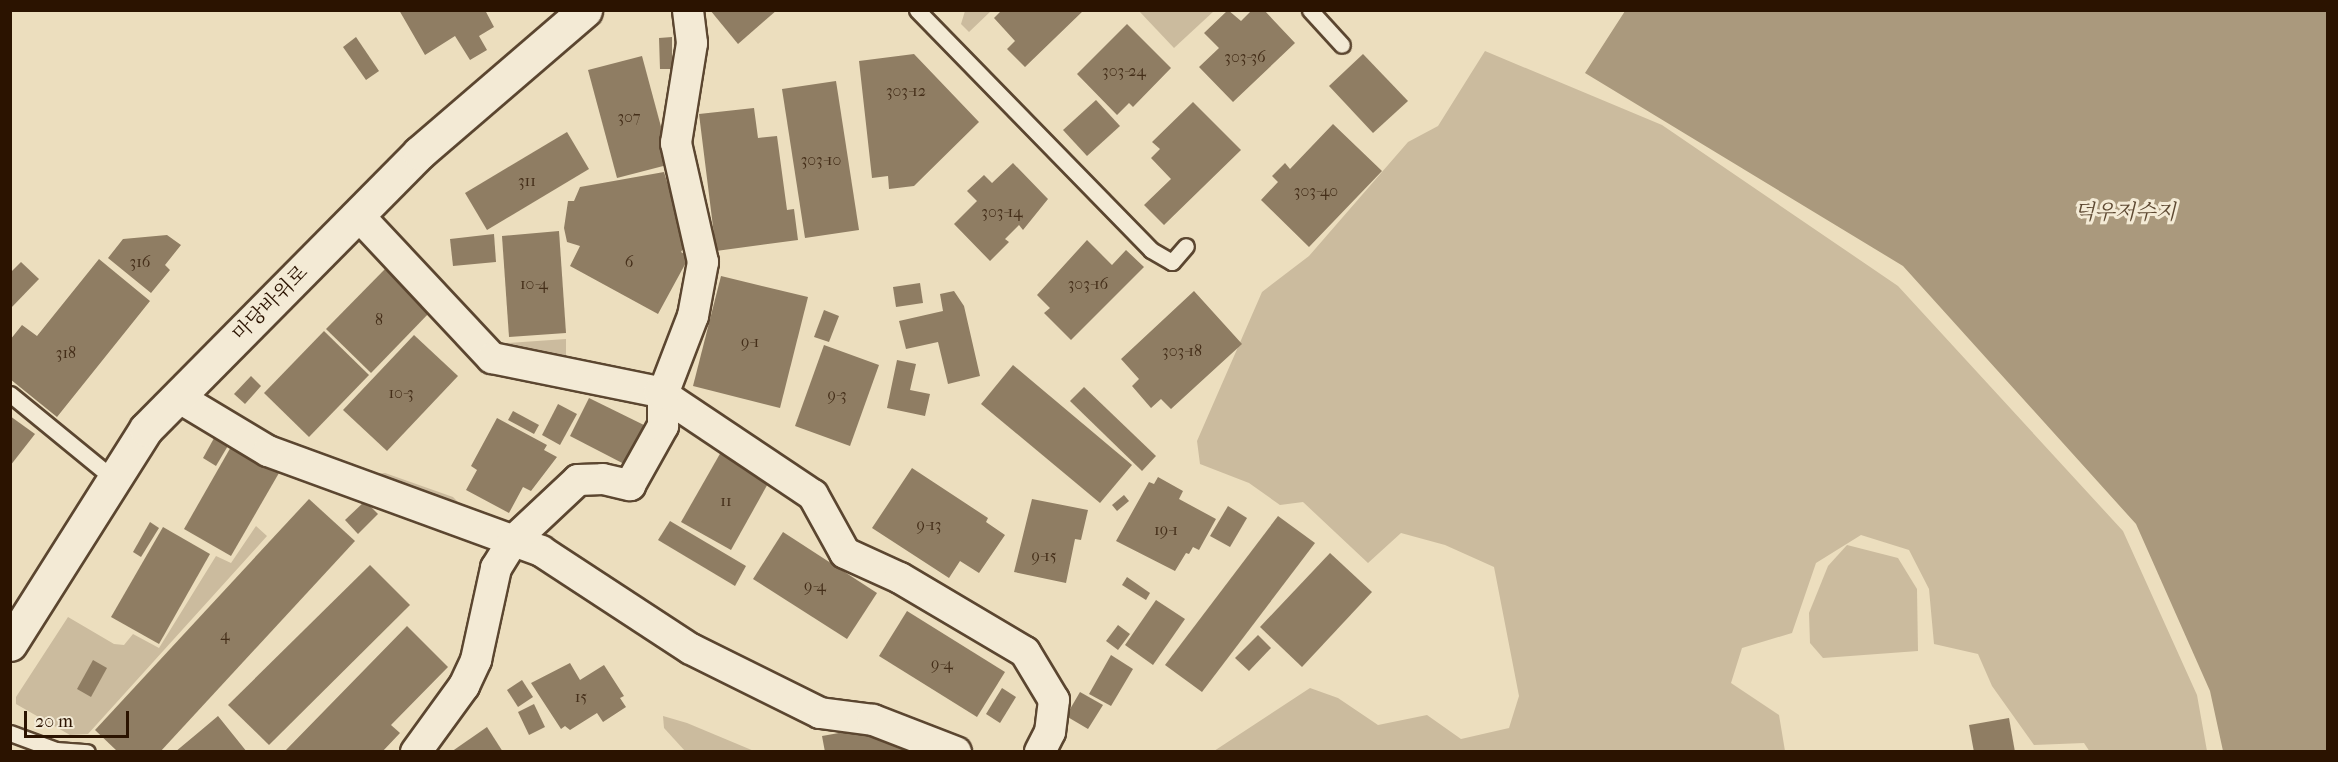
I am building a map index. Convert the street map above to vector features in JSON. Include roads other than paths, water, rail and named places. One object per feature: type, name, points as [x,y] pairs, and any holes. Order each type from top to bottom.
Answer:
[{"type":"main road","name":"마당바위로","points":[[10,644],[146,429],[419,153],[585,10]]},
{"type":"street","points":[[416,752],[464,686],[476,660],[496,568],[513,541],[578,480],[603,479],[630,485],[663,426],[663,394],[693,316],[703,262],[676,144],[692,43],[688,10]]},
{"type":"street","points":[[358,215],[492,358],[663,394],[813,495],[845,553],[900,578],[1025,652],[1054,700],[1050,732],[1040,752]]},
{"type":"street","points":[[178,397],[268,451],[542,552],[691,649],[820,713],[873,720],[956,752]]},
{"type":"lane","points":[[917,10],[1151,249],[1172,262],[1186,246]]},
{"type":"lane","points":[[1310,10],[1342,45]]},
{"type":"lane","points":[[10,394],[114,479]]},
{"type":"lane","points":[[10,733],[56,750],[87,752]]},
{"type":"water","name":"덕우저수지","points":[[1625,11],[2327,11],[2327,751],[2223,751],[2210,691],[2136,524],[1903,266],[1585,73]]}]
